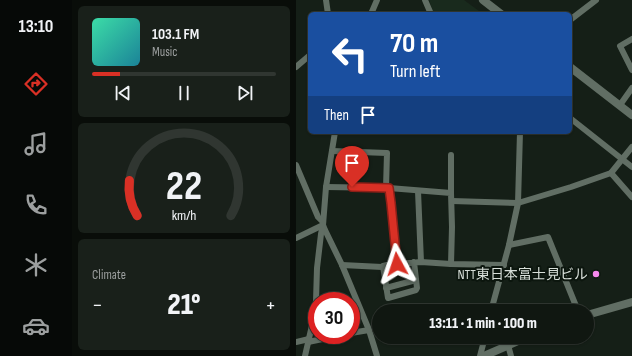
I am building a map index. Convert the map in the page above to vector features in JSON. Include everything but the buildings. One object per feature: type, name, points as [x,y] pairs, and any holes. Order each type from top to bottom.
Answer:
[{"type":"main road","points":[[489,2],[499,12]]},
{"type":"main road","points":[[572,69],[632,114]]},
{"type":"main road","points":[[594,312],[632,302]]},
{"type":"main road","points":[[484,356],[508,345]]},
{"type":"street","points":[[326,0],[328,12]]},
{"type":"street","points":[[371,12],[377,0]]},
{"type":"street","points":[[425,0],[430,12]]},
{"type":"street","points":[[572,18],[596,0]]},
{"type":"street","points":[[632,39],[620,46],[632,70]]},
{"type":"street","points":[[296,67],[308,57]]},
{"type":"street","points":[[620,105],[632,88]]},
{"type":"street","points":[[572,120],[632,167]]},
{"type":"street","points":[[316,292],[317,268],[326,187],[335,134]]},
{"type":"street","points":[[493,304],[509,245],[518,203],[520,134]]},
{"type":"street","points":[[452,201],[518,203],[611,173],[632,147]]},
{"type":"street","points":[[332,151],[387,153],[388,188],[391,203],[397,264]]},
{"type":"street","points":[[451,155],[451,264]]},
{"type":"street","points":[[296,165],[318,217],[323,223],[342,265],[369,330],[377,356]]},
{"type":"street","points":[[611,173],[632,197]]},
{"type":"street","points":[[326,187],[388,188],[418,192],[451,193]]},
{"type":"street","points":[[418,192],[421,262]]},
{"type":"street","points":[[296,238],[323,223]]},
{"type":"street","points":[[509,245],[548,237],[575,304]]},
{"type":"street","points":[[342,265],[382,268],[382,266],[414,262],[504,265]]},
{"type":"street","points":[[382,268],[388,298],[416,290],[414,262]]},
{"type":"street","points":[[386,288],[416,280]]},
{"type":"street","points":[[360,332],[369,330]]},
{"type":"street","points":[[296,342],[308,340],[305,356]]},
{"type":"street","points":[[484,356],[485,344]]},
{"type":"street","points":[[508,345],[511,356]]},
{"type":"shaded area","points":[[429,0],[464,0],[480,12],[433,12]]},
{"type":"place","name":"NTT東日本富士見ビル","points":[[596,274]]},
{"type":"route","points":[[352,187],[389,188],[397,264]]}]
